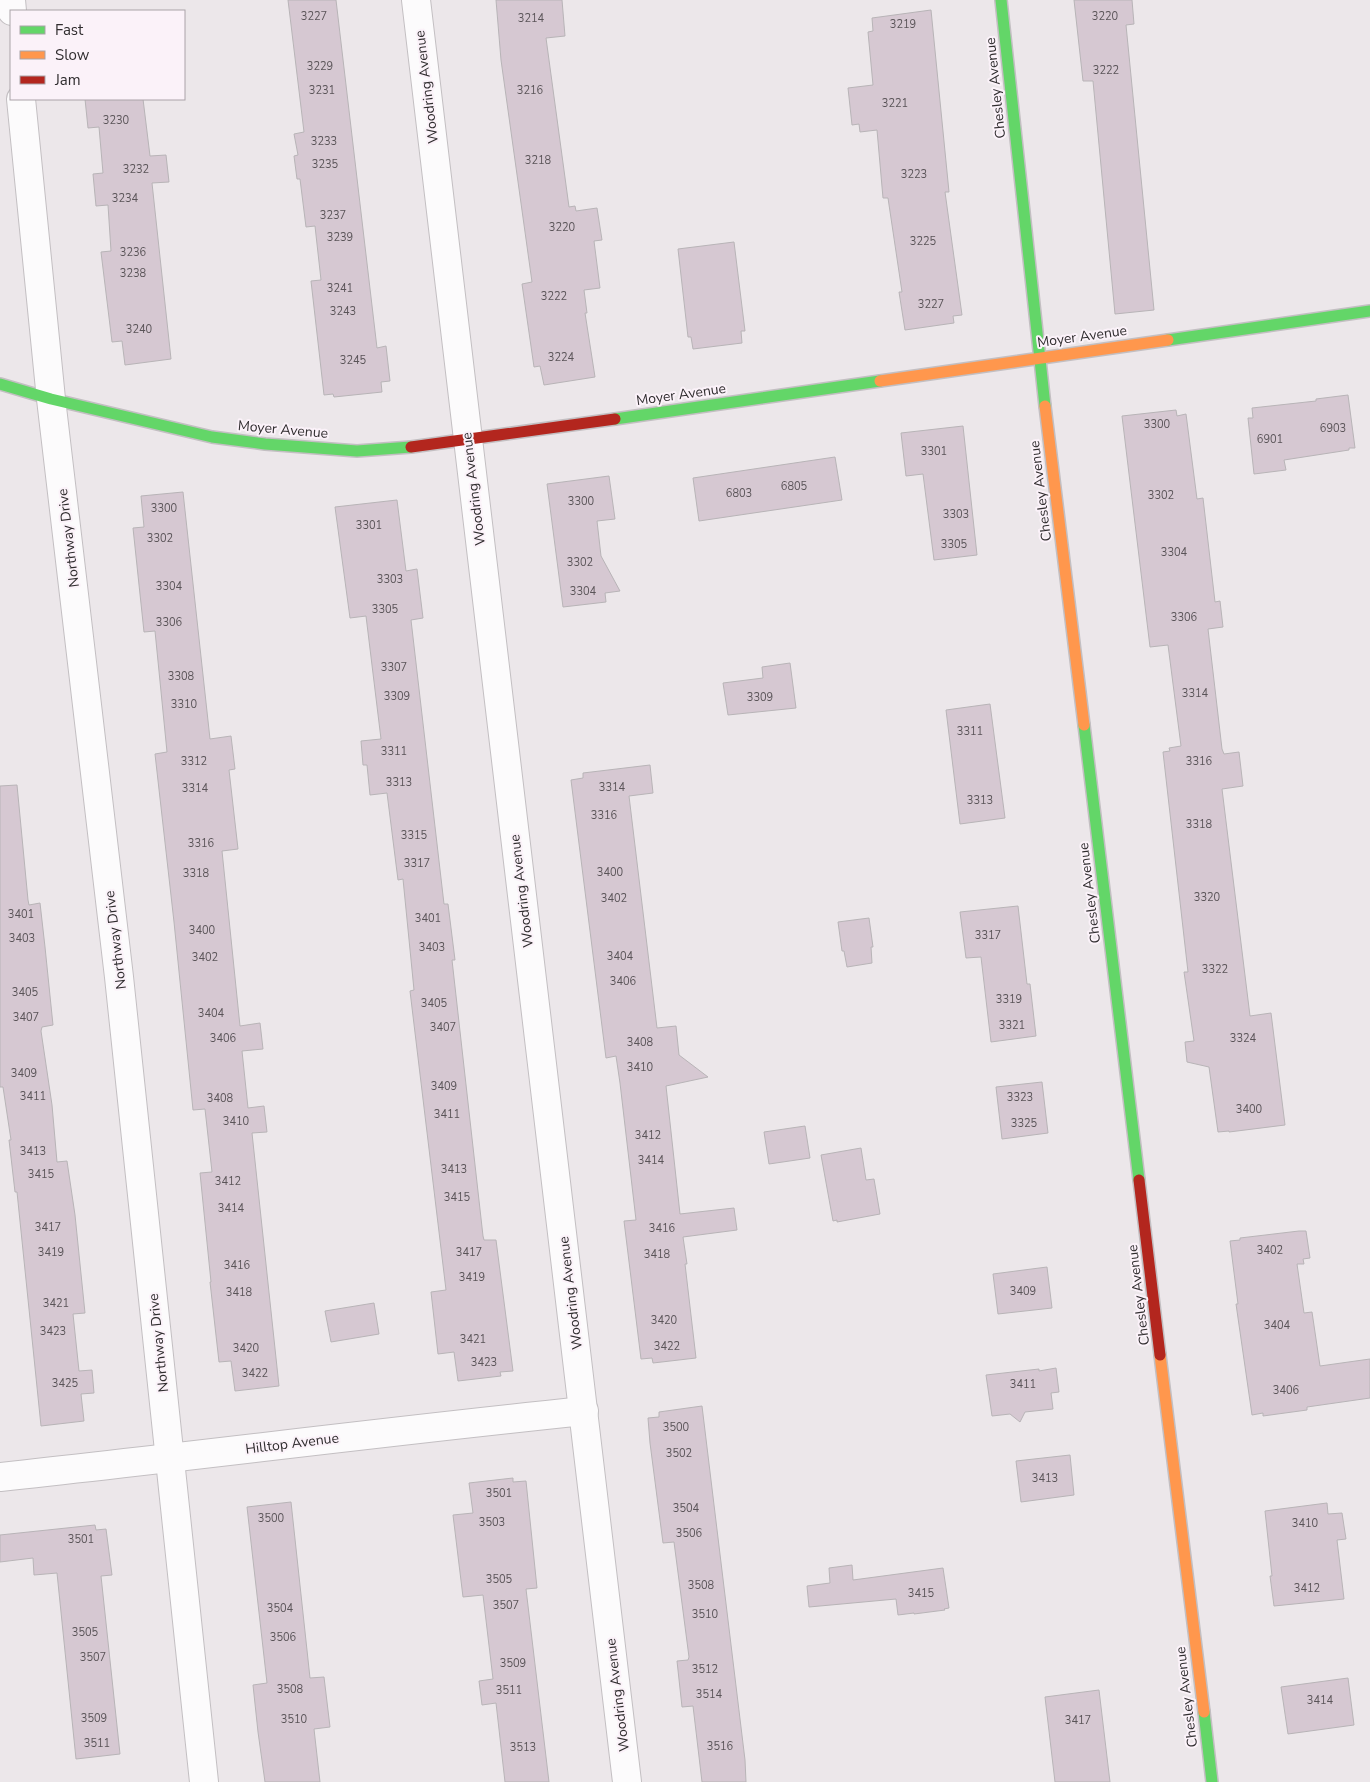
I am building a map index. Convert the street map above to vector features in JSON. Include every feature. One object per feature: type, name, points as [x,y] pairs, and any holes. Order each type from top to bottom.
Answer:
[{"type":"street","name":"Woodring Avenue","points":[[416,0],[627,1782]]},
{"type":"street","name":"Chesley Avenue","points":[[1001,0],[1039,358],[1212,1782]]},
{"type":"street","name":"Northway Drive","points":[[21,100],[52,399],[119,978],[204,1782]]},
{"type":"street","name":"Moyer Avenue","points":[[0,384],[52,399],[212,437],[265,444],[357,450],[410,447],[467,440],[1370,311]]},
{"type":"street","name":"Hilltop Avenue","points":[[0,1477],[418,1428],[584,1411]]},
{"type":"building","points":[[288,0],[336,0],[377,348],[386,346],[390,381],[381,382],[382,392],[334,397],[333,394],[324,395],[311,281],[321,280],[315,226],[306,227],[300,179],[297,179],[294,156],[298,155],[294,134],[304,132]]},
{"type":"building","points":[[496,0],[562,0],[565,36],[546,38],[569,207],[575,206],[576,211],[597,208],[602,240],[594,241],[600,288],[584,290],[587,313],[585,313],[595,377],[544,385],[540,366],[534,367],[522,284],[532,282],[501,60]]},
{"type":"building","points":[[1074,0],[1132,0],[1134,24],[1126,25],[1154,310],[1115,314],[1093,81],[1083,81]]},
{"type":"building","points":[[931,10],[949,192],[945,192],[962,315],[953,316],[954,323],[905,330],[899,292],[902,292],[888,198],[883,198],[877,130],[860,132],[859,124],[852,125],[848,88],[873,85],[868,32],[873,31],[872,18]]},
{"type":"building","points":[[85,100],[143,100],[150,156],[166,155],[169,182],[152,183],[171,359],[125,365],[122,341],[112,342],[101,252],[111,251],[108,205],[96,206],[93,174],[103,173],[99,127],[88,128]]},
{"type":"building","points":[[734,242],[745,331],[741,331],[742,343],[693,349],[691,337],[688,337],[678,249]]},
{"type":"building","points":[[1348,395],[1355,448],[1284,460],[1286,470],[1254,474],[1248,418],[1253,418],[1252,408],[1316,401],[1316,399]]},
{"type":"building","points":[[1176,410],[1177,416],[1186,414],[1197,499],[1203,498],[1215,602],[1220,601],[1223,627],[1208,629],[1222,749],[1224,754],[1239,752],[1243,786],[1222,789],[1250,1016],[1271,1013],[1285,1125],[1229,1132],[1218,1132],[1209,1067],[1187,1062],[1185,1042],[1194,1041],[1184,972],[1188,972],[1163,752],[1170,751],[1169,748],[1181,746],[1168,645],[1150,647],[1122,416]]},
{"type":"building","points":[[963,426],[977,555],[934,560],[923,474],[906,476],[901,433]]},
{"type":"building","points":[[835,457],[842,500],[699,521],[693,478]]},
{"type":"building","points":[[609,476],[615,519],[597,521],[601,556],[620,591],[605,593],[606,602],[563,607],[547,484]]},
{"type":"building","points":[[183,492],[210,739],[231,736],[235,769],[229,770],[238,849],[222,851],[240,1026],[260,1023],[263,1049],[242,1051],[248,1108],[264,1106],[267,1132],[252,1133],[279,1386],[235,1391],[231,1361],[219,1362],[200,1173],[212,1172],[205,1109],[193,1110],[155,754],[167,752],[155,631],[144,632],[133,528],[144,527],[141,496]]},
{"type":"building","points":[[397,500],[406,571],[417,569],[423,618],[411,620],[444,904],[448,904],[455,960],[452,960],[483,1236],[484,1240],[496,1240],[513,1371],[500,1372],[501,1376],[458,1381],[454,1352],[438,1354],[431,1292],[446,1290],[410,991],[414,990],[403,879],[398,880],[387,793],[370,795],[367,765],[363,765],[361,741],[381,739],[366,616],[350,618],[335,507]]},
{"type":"building","points":[[790,663],[796,708],[728,715],[723,683],[763,678],[762,667]]},
{"type":"building","points":[[990,704],[1005,818],[960,824],[946,710]]},
{"type":"building","points":[[650,765],[653,793],[629,796],[657,1028],[676,1026],[679,1055],[708,1077],[666,1086],[680,1214],[734,1208],[737,1230],[683,1237],[696,1358],[653,1363],[652,1358],[641,1359],[624,1221],[636,1220],[620,1083],[616,1056],[606,1058],[571,780],[583,778],[583,773]]},
{"type":"building","points":[[17,785],[28,900],[29,905],[40,903],[45,947],[53,1025],[42,1027],[41,1031],[52,1105],[57,1162],[67,1161],[75,1215],[85,1313],[73,1314],[79,1371],[92,1370],[94,1393],[81,1394],[84,1421],[41,1426],[17,1192],[15,1192],[9,1140],[11,1140],[3,1087],[0,1087],[0,786]]},
{"type":"building","points":[[1018,906],[1027,984],[1030,984],[1036,1036],[991,1042],[981,957],[966,958],[960,912]]},
{"type":"building","points":[[869,918],[873,947],[871,947],[872,963],[847,967],[844,951],[842,951],[838,922]]},
{"type":"building","points":[[1042,1082],[1048,1133],[1002,1139],[996,1087]]},
{"type":"building","points":[[805,1126],[810,1158],[769,1164],[764,1132]]},
{"type":"building","points":[[861,1148],[866,1180],[874,1179],[880,1214],[837,1222],[837,1220],[833,1221],[821,1155]]},
{"type":"building","points":[[1306,1231],[1310,1258],[1303,1259],[1304,1264],[1297,1264],[1304,1313],[1312,1312],[1320,1366],[1370,1359],[1370,1398],[1307,1407],[1307,1410],[1263,1416],[1263,1413],[1252,1415],[1236,1304],[1238,1304],[1230,1241],[1240,1240],[1240,1238]]},
{"type":"building","points":[[1047,1267],[1052,1308],[998,1314],[993,1274]]},
{"type":"building","points":[[374,1303],[379,1334],[331,1342],[325,1311]]},
{"type":"building","points":[[1056,1368],[1059,1392],[1051,1393],[1053,1409],[1025,1412],[1020,1422],[1010,1414],[992,1416],[986,1375]]},
{"type":"building","points":[[702,1406],[745,1760],[746,1782],[702,1782],[693,1706],[682,1707],[677,1661],[688,1660],[689,1657],[674,1542],[663,1543],[650,1443],[648,1418],[659,1417],[659,1412]]},
{"type":"building","points":[[1070,1455],[1074,1495],[1021,1502],[1016,1461]]},
{"type":"building","points":[[513,1478],[513,1482],[526,1481],[537,1588],[526,1589],[549,1782],[505,1782],[496,1703],[482,1705],[479,1681],[493,1679],[483,1595],[463,1597],[453,1515],[473,1513],[469,1483]]},
{"type":"building","points":[[291,1502],[310,1678],[324,1677],[330,1727],[314,1729],[320,1782],[265,1782],[253,1685],[267,1683],[247,1507]]},
{"type":"building","points":[[1327,1503],[1328,1514],[1342,1513],[1346,1539],[1337,1540],[1344,1599],[1274,1606],[1265,1511]]},
{"type":"building","points":[[95,1525],[96,1530],[106,1529],[112,1575],[101,1576],[120,1754],[76,1759],[57,1573],[34,1575],[33,1558],[0,1562],[0,1535]]},
{"type":"building","points":[[852,1565],[853,1580],[943,1568],[949,1608],[898,1615],[896,1599],[809,1607],[807,1586],[830,1583],[829,1568]]},
{"type":"building","points":[[1348,1678],[1354,1725],[1288,1734],[1281,1687]]},
{"type":"building","points":[[1099,1690],[1110,1782],[1055,1782],[1045,1697]]},
{"type":"traffic: fast","points":[[1001,0],[1045,406]]},
{"type":"traffic: fast","points":[[1168,340],[1370,311]]},
{"type":"traffic: fast","points":[[615,419],[880,381]]},
{"type":"traffic: fast","points":[[0,384],[51,399],[212,437],[265,444],[357,451],[411,447]]},
{"type":"traffic: fast","points":[[1084,725],[1139,1180]]},
{"type":"traffic: fast","points":[[1204,1712],[1212,1782]]},
{"type":"traffic: slow","points":[[880,381],[1168,340]]},
{"type":"traffic: slow","points":[[1045,406],[1084,725]]},
{"type":"traffic: slow","points":[[1160,1355],[1204,1712]]},
{"type":"traffic: jam","points":[[411,447],[615,419]]},
{"type":"traffic: jam","points":[[1139,1180],[1160,1355]]}]
